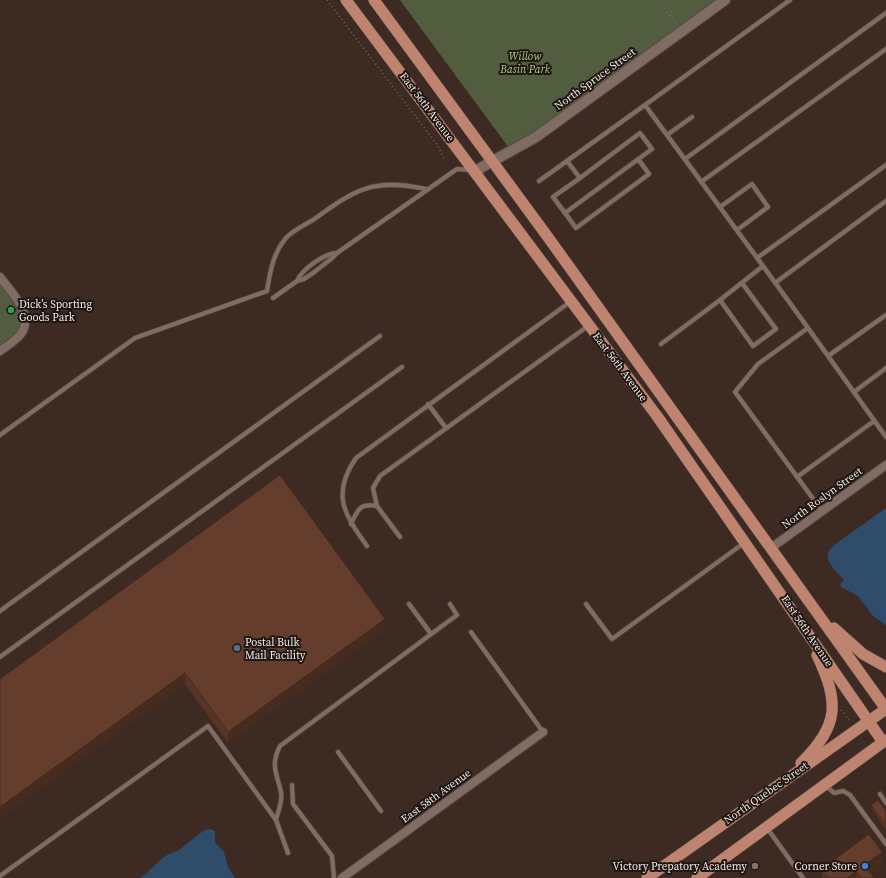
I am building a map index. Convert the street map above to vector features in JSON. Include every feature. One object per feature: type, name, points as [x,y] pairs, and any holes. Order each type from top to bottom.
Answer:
[{"type":"main road","name":"East 56th Avenue","points":[[346,0],[475,171],[588,326],[657,416],[869,721],[885,741]]},
{"type":"main road","name":"East 56th Avenue","points":[[374,0],[493,162],[886,709]]},
{"type":"main road","points":[[820,617],[856,649],[870,659],[886,667]]},
{"type":"main road","points":[[775,786],[815,748],[826,733],[831,717],[832,700],[829,685],[806,629]]},
{"type":"main road","name":"North Quebec Street","points":[[647,878],[775,786],[886,709]]},
{"type":"main road","points":[[697,878],[885,741]]},
{"type":"street","name":"North Spruce Street","points":[[475,171],[536,137],[725,0]]},
{"type":"street","points":[[0,277],[20,304],[25,316],[25,326],[20,334],[0,351]]},
{"type":"street","name":"North Roslyn Street","points":[[771,548],[886,465]]},
{"type":"street","name":"East 58th Avenue","points":[[342,878],[543,732]]},
{"type":"lane","points":[[539,181],[790,0]]},
{"type":"lane","points":[[685,159],[886,13]]},
{"type":"lane","points":[[701,182],[886,49]]},
{"type":"lane","points":[[645,105],[886,437]]},
{"type":"lane","points":[[667,135],[692,117]]},
{"type":"lane","points":[[565,213],[652,149],[640,133],[580,178],[553,196],[565,213],[576,228],[649,174],[638,160]]},
{"type":"lane","points":[[567,161],[580,178]]},
{"type":"lane","points":[[757,258],[886,165]]},
{"type":"lane","points":[[272,298],[297,281],[309,276],[337,253],[457,168],[475,171]]},
{"type":"lane","points":[[0,435],[134,338],[267,290],[273,261],[286,238],[337,203],[364,188],[387,184],[426,190]]},
{"type":"lane","points":[[720,207],[752,184],[764,201],[768,207],[736,230]]},
{"type":"lane","points":[[775,283],[886,201]]},
{"type":"lane","points":[[661,344],[763,266]]},
{"type":"lane","points":[[720,300],[753,346],[776,329],[742,283]]},
{"type":"lane","points":[[367,546],[351,524],[344,508],[342,492],[346,473],[356,458],[428,404],[571,302]]},
{"type":"lane","points":[[828,356],[886,315]]},
{"type":"lane","points":[[400,537],[377,506],[373,488],[380,476],[588,326]]},
{"type":"lane","points":[[808,328],[758,364],[735,392],[822,512]]},
{"type":"lane","points":[[0,611],[380,336]]},
{"type":"lane","points":[[0,657],[402,367]]},
{"type":"lane","points":[[854,392],[886,368]]},
{"type":"lane","points":[[428,404],[446,428]]},
{"type":"lane","points":[[797,477],[874,421]]},
{"type":"lane","points":[[351,524],[358,509],[367,504],[377,506]]},
{"type":"lane","points":[[586,604],[612,639],[746,542]]},
{"type":"lane","points":[[409,604],[431,634]]},
{"type":"lane","points":[[276,820],[281,800],[281,792],[276,778],[274,765],[276,754],[284,742],[457,615],[450,604]]},
{"type":"lane","points":[[471,632],[543,732]]},
{"type":"lane","points":[[0,876],[208,726],[276,820],[288,853]]},
{"type":"lane","points":[[338,752],[381,811]]},
{"type":"lane","points":[[825,784],[834,792],[843,791],[850,795],[886,844]]},
{"type":"lane","points":[[292,786],[293,804],[332,856],[334,878]]},
{"type":"lane","points":[[880,794],[886,803]]},
{"type":"lane","points":[[766,828],[803,878]]},
{"type":"path","points":[[327,0],[438,146],[445,161]]},
{"type":"path","points":[[670,15],[677,24]]},
{"type":"path","points":[[508,128],[510,130],[509,133]]},
{"type":"path","points":[[505,129],[511,136]]},
{"type":"path","points":[[839,710],[842,710],[851,723]]},
{"type":"green space","name":"Willow Basin Park","points":[[400,0],[718,0],[537,131],[509,148]]},
{"type":"green space","name":"Dick’s Sporting Goods Park","points":[[0,277],[20,304],[25,326],[0,351]]},
{"type":"water","points":[[886,508],[886,625],[873,616],[858,596],[841,587],[840,584],[844,580],[832,567],[828,559],[828,554],[834,545]]},
{"type":"water","points":[[210,829],[215,831],[215,842],[224,852],[228,867],[235,878],[141,878],[165,856],[179,850],[203,831]]},
{"type":"building","points":[[280,475],[385,619],[228,732],[185,673],[0,807],[0,679]]},
{"type":"building","points":[[878,800],[886,811],[886,825],[871,805]]},
{"type":"building","points":[[869,834],[882,852],[864,865],[874,878],[861,878],[856,871],[847,878],[828,878],[822,869]]},
{"type":"place","name":"Dick’s Sporting Goods Park","points":[[11,310]]},
{"type":"place","name":"Postal Bulk Mail Facility","points":[[237,648]]},
{"type":"place","name":"Victory Prepatory Academy","points":[[755,866]]},
{"type":"place","name":"Corner Store","points":[[865,866]]}]
